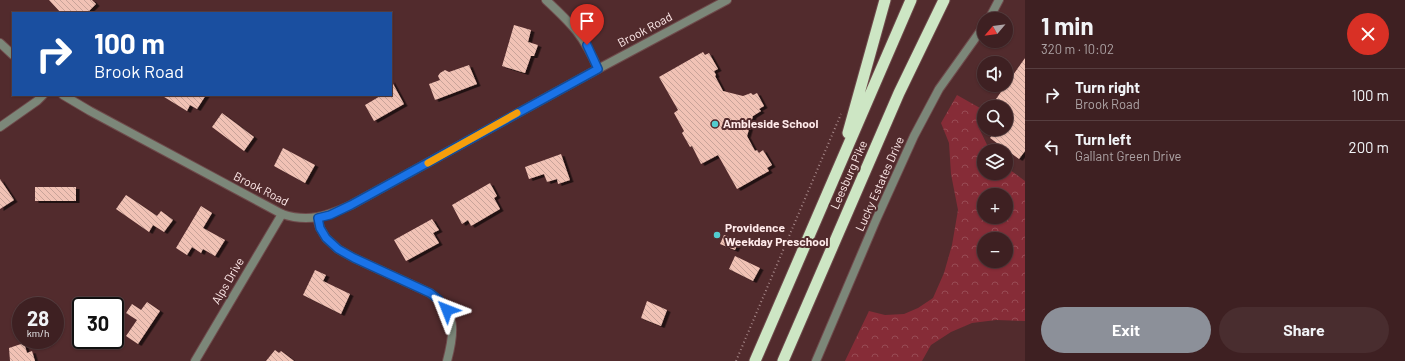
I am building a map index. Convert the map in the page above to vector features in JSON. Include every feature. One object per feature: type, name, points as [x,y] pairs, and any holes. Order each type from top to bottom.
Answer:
[{"type":"highway","points":[[838,168],[885,0]]},
{"type":"highway","name":"Leesburg Pike","points":[[755,361],[911,0]]},
{"type":"highway","name":"Leesburg Pike","points":[[782,361],[899,93],[944,0]]},
{"type":"street","points":[[546,0],[576,30],[587,45],[598,69]]},
{"type":"street","name":"Brook Road","points":[[66,96],[90,111],[282,214],[304,219],[318,218],[330,215],[351,205],[727,0]]},
{"type":"street","points":[[993,12],[999,0]]},
{"type":"street","name":"Lucky Estates Drive","points":[[816,361],[876,220],[914,136],[939,89],[977,36]]},
{"type":"street","points":[[0,43],[12,54]]},
{"type":"street","points":[[0,127],[42,96]]},
{"type":"street","name":"Alps Drive","points":[[195,361],[282,214]]},
{"type":"street","points":[[318,218],[320,228],[326,238],[338,249],[354,258],[430,293],[439,300],[447,310],[452,320],[453,330],[447,361]]},
{"type":"path","points":[[736,361],[832,139],[843,110]]},
{"type":"green space","points":[[957,95],[977,106],[977,136],[983,136],[987,144],[977,144],[977,180],[1013,180],[1013,172],[1025,181],[1025,321],[996,320],[972,323],[951,332],[931,345],[922,361],[845,361],[869,311],[885,315],[904,314],[918,308],[933,298],[944,273],[952,245],[958,210],[951,174],[949,143],[941,123]]},
{"type":"building","points":[[49,0],[92,0],[96,4],[88,12],[60,12]]},
{"type":"building","points":[[514,25],[531,30],[528,42],[538,45],[534,56],[531,56],[525,73],[502,66]]},
{"type":"building","name":"Ambleside School","points":[[703,52],[705,55],[709,53],[718,69],[714,71],[715,76],[723,91],[743,96],[751,93],[753,95],[757,93],[764,106],[759,109],[761,111],[753,116],[747,136],[755,151],[757,150],[759,153],[763,150],[772,165],[767,168],[769,171],[737,189],[718,155],[701,164],[692,146],[690,147],[682,133],[684,131],[674,113],[678,110],[659,77]]},
{"type":"building","points":[[1025,58],[1025,151],[1019,159],[1013,155],[1013,144],[998,144],[990,138],[991,136],[1013,136],[1013,100],[996,99],[1001,92],[1013,92],[1013,75]]},
{"type":"building","points":[[469,65],[477,84],[435,100],[429,84],[440,80],[438,76],[445,70],[449,72]]},
{"type":"building","points":[[392,82],[404,104],[374,121],[365,105],[380,96],[392,96]]},
{"type":"building","points":[[163,96],[205,96],[197,109],[190,105],[187,111]]},
{"type":"building","points":[[222,113],[254,137],[244,151],[212,127]]},
{"type":"building","points":[[283,148],[315,165],[305,183],[274,166]]},
{"type":"building","points":[[561,154],[570,180],[558,184],[557,179],[547,182],[544,174],[529,179],[525,167]]},
{"type":"building","points":[[0,179],[14,200],[0,209]]},
{"type":"building","points":[[490,183],[497,196],[494,198],[500,209],[471,226],[468,220],[462,224],[452,205]]},
{"type":"building","points":[[35,187],[76,187],[76,201],[35,201]]},
{"type":"building","points":[[126,195],[157,216],[161,211],[173,220],[164,232],[153,225],[149,232],[116,209]]},
{"type":"building","points":[[201,206],[212,213],[203,228],[225,240],[215,256],[203,249],[201,253],[192,247],[187,255],[176,248]]},
{"type":"building","points":[[432,219],[439,230],[433,233],[439,243],[406,261],[394,240]]},
{"type":"building","points":[[724,235],[739,241],[735,250],[720,244]]},
{"type":"building","points":[[735,256],[760,268],[753,281],[729,269]]},
{"type":"building","points":[[315,270],[326,275],[323,281],[350,294],[341,314],[303,295]]},
{"type":"building","points":[[647,301],[667,310],[661,326],[641,318]]},
{"type":"building","points":[[147,302],[160,311],[138,344],[126,336],[137,320],[126,313],[132,304],[141,310]]},
{"type":"building","points":[[9,348],[26,349],[27,353],[32,351],[35,361],[10,361]]},
{"type":"building","points":[[275,350],[279,353],[281,351],[294,361],[266,361]]},
{"type":"slow traffic","points":[[428,163],[517,113]]},
{"type":"place","name":"Ambleside School","points":[[715,124]]},
{"type":"place","name":"Providence Weekday Preschool","points":[[717,235]]},
{"type":"route","points":[[447,310],[439,300],[430,293],[354,258],[332,245],[320,228],[318,218],[330,215],[351,205],[598,69],[587,45]]}]
